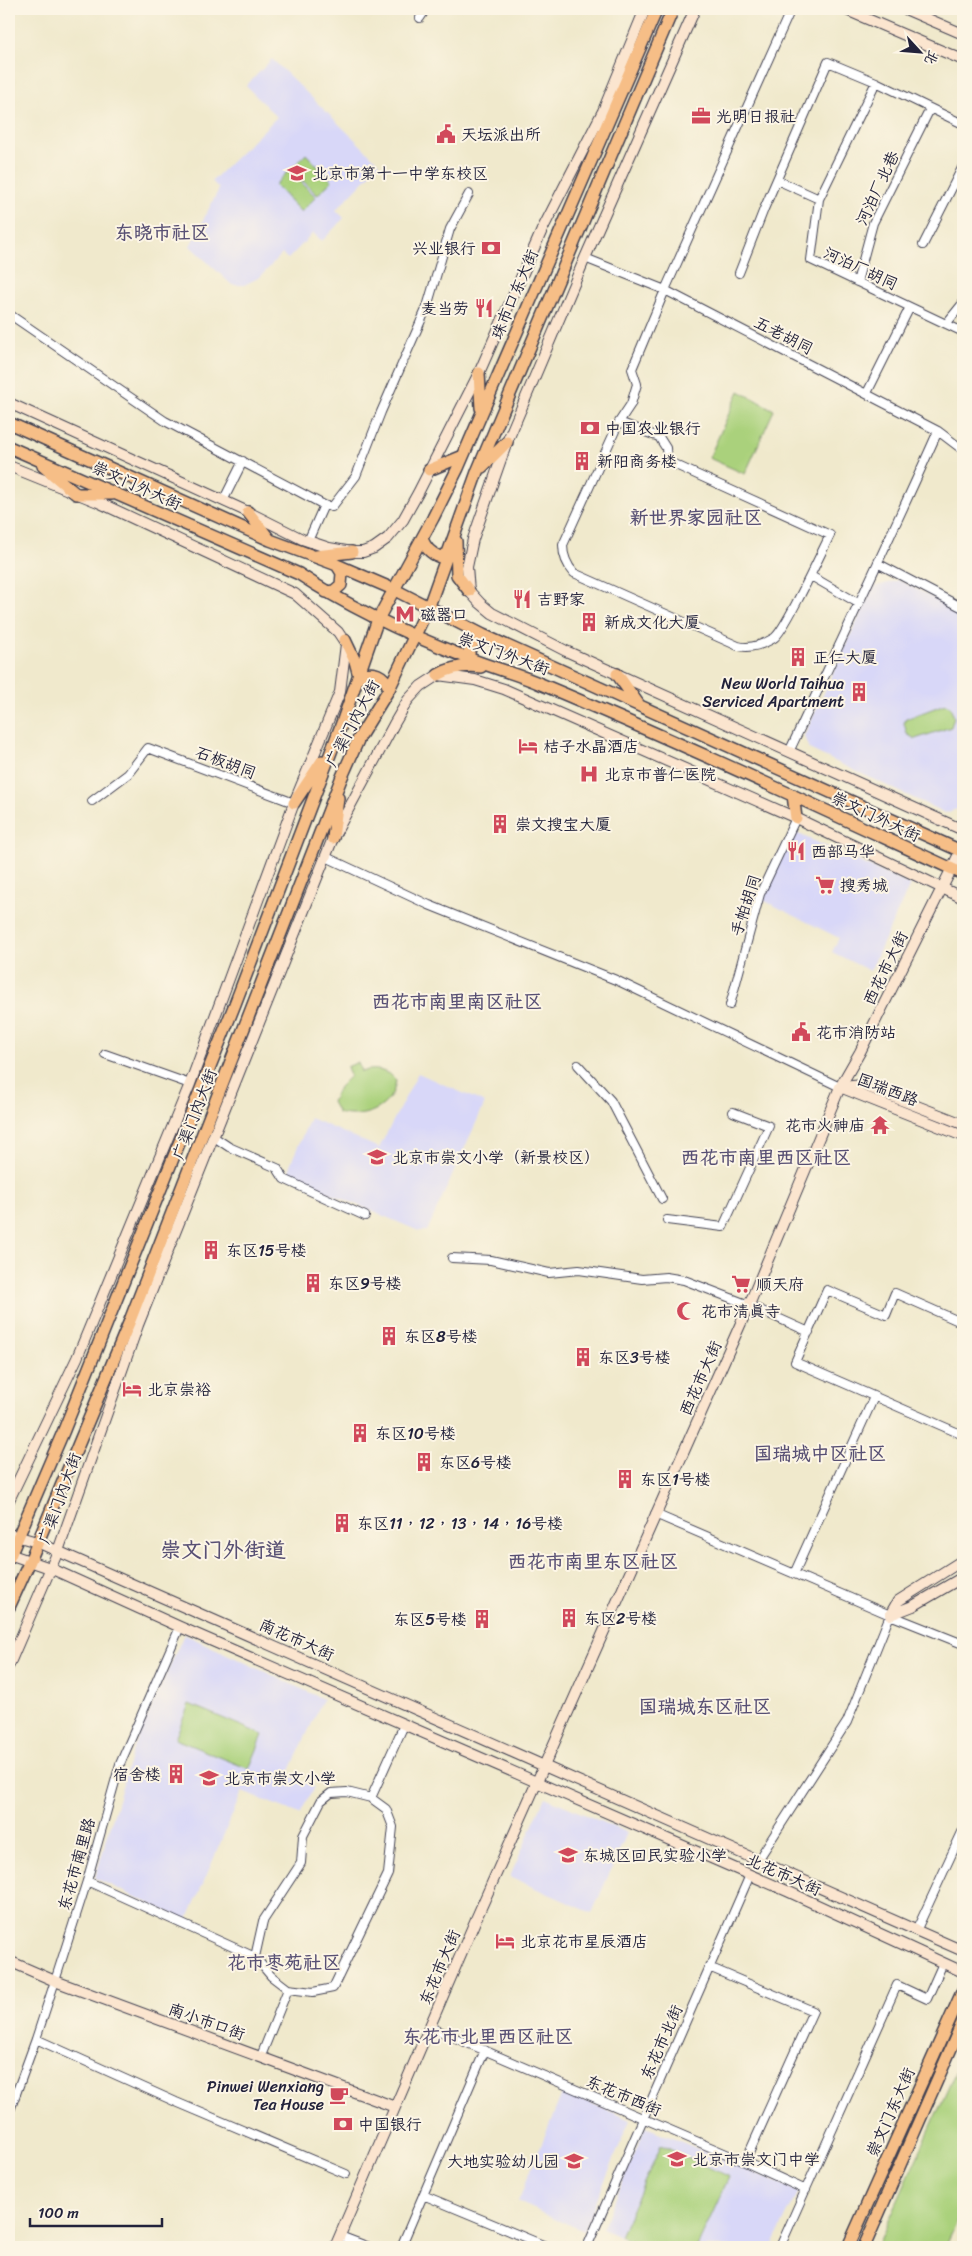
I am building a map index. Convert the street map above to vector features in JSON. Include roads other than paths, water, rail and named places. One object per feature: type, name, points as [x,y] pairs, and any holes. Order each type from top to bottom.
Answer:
[{"type":"main road","name":"珠市口东大街","points":[[393,589],[422,538],[463,456],[657,9]]},
{"type":"main road","points":[[469,590],[457,575],[456,534],[477,472],[673,9]]},
{"type":"main road","points":[[479,373],[481,412]]},
{"type":"main road","name":"崇文门外大街","points":[[9,423],[270,540],[337,565],[393,589],[483,635],[640,707],[963,849]]},
{"type":"main road","points":[[477,472],[507,442]]},
{"type":"main road","name":"崇文门外大街","points":[[9,447],[299,574],[326,592],[378,619],[469,659],[541,684],[793,795],[963,874]]},
{"type":"main road","points":[[33,456],[76,494],[117,494]]},
{"type":"main road","points":[[429,470],[463,456]]},
{"type":"main road","points":[[248,512],[270,540]]},
{"type":"main road","name":"广渠门内大街","points":[[9,1607],[129,1323],[341,779],[365,727],[389,689],[416,636],[456,534]]},
{"type":"main road","points":[[422,538],[425,547],[432,554],[440,556],[449,553]]},
{"type":"main road","points":[[313,557],[352,552]]},
{"type":"main road","points":[[326,592],[336,590],[341,585],[342,573],[337,565]]},
{"type":"main road","name":"广渠门内大街","points":[[9,1556],[14,1535],[68,1421],[236,1004],[359,676],[378,619],[393,589]]},
{"type":"main road","points":[[469,659],[470,646],[483,635]]},
{"type":"main road","points":[[345,640],[355,661],[359,676],[367,672],[382,676],[386,679],[389,689]]},
{"type":"main road","points":[[438,675],[446,669],[457,667],[475,666],[501,670]]},
{"type":"main road","points":[[617,674],[640,707]]},
{"type":"main road","points":[[294,803],[333,746]]},
{"type":"main road","points":[[333,838],[341,779]]},
{"type":"main road","points":[[793,795],[796,818]]},
{"type":"main road","name":"崇文门东大街","points":[[848,2247],[963,1990]]},
{"type":"main road","name":"崇文门东大街","points":[[864,2247],[963,2021]]},
{"type":"street","points":[[420,18],[426,9]]},
{"type":"street","name":"珠市口东大街","points":[[352,552],[363,552],[374,548],[388,538],[403,520],[479,373],[542,230],[603,110],[645,9]]},
{"type":"street","points":[[469,590],[467,567],[473,539],[507,442],[585,258],[695,9]]},
{"type":"street","points":[[619,422],[659,437],[666,448],[666,461],[830,535],[811,576],[777,636],[748,648],[738,646],[574,572],[568,567],[563,555],[563,545],[619,422],[631,404],[637,384],[632,369],[664,290],[791,9]]},
{"type":"street","points":[[844,9],[963,60]]},
{"type":"street","points":[[905,9],[963,34]]},
{"type":"street","points":[[739,273],[828,62],[876,82],[963,124]]},
{"type":"street","name":"河泊厂胡同","points":[[876,82],[819,199],[811,260],[963,332]]},
{"type":"street","name":"河泊厂北巷","points":[[858,282],[873,223],[930,109]]},
{"type":"street","points":[[923,245],[963,166]]},
{"type":"street","points":[[777,180],[819,199]]},
{"type":"street","points":[[9,314],[165,421],[324,505],[332,507],[356,476],[426,306],[450,229],[469,194]]},
{"type":"street","name":"五老胡同","points":[[585,258],[664,290],[867,393],[938,431],[963,450]]},
{"type":"street","points":[[946,324],[963,303]]},
{"type":"street","points":[[867,393],[910,307]]},
{"type":"street","name":"崇文门外大街","points":[[9,403],[223,500],[308,541],[329,548],[352,552]]},
{"type":"street","points":[[789,752],[858,603],[879,564],[938,431]]},
{"type":"street","points":[[223,500],[243,461]]},
{"type":"street","name":"崇文门外大街","points":[[9,466],[232,563],[295,594],[345,640]]},
{"type":"street","points":[[308,541],[324,505]]},
{"type":"street","points":[[879,564],[963,608]]},
{"type":"street","points":[[811,576],[858,603]]},
{"type":"street","name":"崇文门外大街","points":[[469,590],[492,613],[566,651],[963,830]]},
{"type":"street","name":"广渠门内大街","points":[[9,1500],[77,1358],[190,1084],[294,803],[340,692],[346,653],[345,640]]},
{"type":"street","name":"崇文门外大街","points":[[438,675],[475,680],[504,689],[796,818],[963,898]]},
{"type":"street","name":"广渠门内大街","points":[[9,1664],[58,1551],[138,1325],[333,838],[403,708],[421,686],[438,675]]},
{"type":"street","name":"石板胡同","points":[[92,801],[128,774],[148,748],[294,803]]},
{"type":"street","name":"手帕胡同","points":[[730,1005],[760,894],[796,818]]},
{"type":"street","name":"西花市大街","points":[[544,1766],[749,1305],[840,1087],[860,1052],[941,888],[963,849]]},
{"type":"street","points":[[326,857],[429,905],[616,980],[840,1087]]},
{"type":"street","points":[[105,1054],[190,1084]]},
{"type":"street","points":[[578,1065],[611,1101],[662,1199]]},
{"type":"street","name":"国瑞西路","points":[[840,1087],[863,1084],[963,1124]]},
{"type":"street","name":"国瑞西路","points":[[840,1087],[963,1136]]},
{"type":"street","points":[[667,1220],[723,1227],[769,1126],[734,1112]]},
{"type":"street","points":[[214,1137],[277,1168],[284,1179],[364,1216]]},
{"type":"street","points":[[452,1258],[491,1260],[549,1273],[579,1270],[642,1279],[666,1277],[684,1280],[749,1305],[809,1332]]},
{"type":"street","points":[[963,1323],[895,1293],[886,1316],[827,1290],[795,1362],[963,1435]]},
{"type":"street","points":[[794,1574],[874,1396]]},
{"type":"street","points":[[655,1514],[890,1615],[963,1644]]},
{"type":"street","name":"南花市大街","points":[[14,1535],[58,1551],[544,1766]]},
{"type":"street","points":[[9,1556],[50,1568],[404,1725],[536,1781]]},
{"type":"street","points":[[758,1860],[847,1722],[890,1615],[898,1600],[963,1560]]},
{"type":"street","points":[[890,1615],[913,1606],[963,1577]]},
{"type":"street","name":"东花市南里路","points":[[9,2113],[55,1982],[87,1881],[120,1764],[180,1626]]},
{"type":"street","points":[[371,1798],[404,1725]]},
{"type":"street","name":"东花市大街","points":[[335,2247],[544,1766]]},
{"type":"street","name":"北花市大街","points":[[544,1766],[963,1951]]},
{"type":"street","name":"北花市大街","points":[[536,1781],[750,1875],[963,1972]]},
{"type":"street","points":[[87,1881],[256,1957],[271,1976],[288,1989],[314,1992],[333,1988],[388,1874],[393,1827],[386,1809],[371,1798],[347,1792],[331,1793],[321,1801],[303,1836],[301,1863],[263,1921],[256,1957]]},
{"type":"street","points":[[916,1931],[963,1830]]},
{"type":"street","name":"东花市北街","points":[[587,2247],[750,1875]]},
{"type":"street","name":"南小市口街","points":[[9,1961],[55,1982],[261,2056],[395,2107]]},
{"type":"street","points":[[780,2247],[896,1985],[927,1999],[943,1963]]},
{"type":"street","points":[[709,1967],[813,2011],[746,2162]]},
{"type":"street","points":[[261,2056],[288,1989]]},
{"type":"street","name":"东花市西街","points":[[430,2027],[746,2162],[806,2190]]},
{"type":"street","points":[[36,2039],[167,2098],[346,2174]]},
{"type":"street","points":[[401,2247],[485,2050]]},
{"type":"street","points":[[423,2195],[548,2247]]},
{"type":"street","points":[[340,2236],[369,2247]]},
{"type":"place","name":"光明日报社","points":[[701,116]]},
{"type":"place","name":"天坛派出所","points":[[446,134]]},
{"type":"place","name":"北京市第十一中学东校区","points":[[297,173]]},
{"type":"place","name":"兴业银行","points":[[491,248]]},
{"type":"place","name":"麦当劳","points":[[484,308]]},
{"type":"place","name":"中国农业银行","points":[[590,428]]},
{"type":"place","name":"新阳商务楼","points":[[582,461]]},
{"type":"place","name":"吉野家","points":[[522,599]]},
{"type":"place","name":"磁器口","points":[[405,614]]},
{"type":"place","name":"新成文化大厦","points":[[589,622]]},
{"type":"place","name":"正仁大厦","points":[[798,657]]},
{"type":"place","name":"New World Taihua Serviced Apartment","points":[[859,692]]},
{"type":"place","name":"桔子水晶酒店","points":[[528,746]]},
{"type":"place","name":"北京市普仁医院","points":[[589,774]]},
{"type":"place","name":"崇文搜宝大厦","points":[[500,824]]},
{"type":"place","name":"西部马华","points":[[796,851]]},
{"type":"place","name":"搜秀城","points":[[825,885]]},
{"type":"place","name":"花市消防站","points":[[801,1032]]},
{"type":"place","name":"花市火神庙","points":[[880,1125]]},
{"type":"place","name":"北京市崇文小学（新景校区）","points":[[377,1157]]},
{"type":"place","name":"东区15号楼","points":[[211,1250]]},
{"type":"place","name":"东区9号楼","points":[[313,1283]]},
{"type":"place","name":"顺天府","points":[[741,1284]]},
{"type":"place","name":"花市清真寺","points":[[686,1311]]},
{"type":"place","name":"东区8号楼","points":[[389,1336]]},
{"type":"place","name":"东区3号楼","points":[[583,1357]]},
{"type":"place","name":"北京崇裕","points":[[132,1389]]},
{"type":"place","name":"东区10号楼","points":[[360,1433]]},
{"type":"place","name":"东区6号楼","points":[[424,1462]]},
{"type":"place","name":"东区1号楼","points":[[625,1479]]},
{"type":"place","name":"东区11，12，13，14，16号楼","points":[[342,1523]]},
{"type":"place","name":"东区2号楼","points":[[569,1618]]},
{"type":"place","name":"东区5号楼","points":[[482,1619]]},
{"type":"place","name":"宿舍楼","points":[[176,1774]]},
{"type":"place","name":"北京市崇文小学","points":[[209,1778]]},
{"type":"place","name":"东城区回民实验小学","points":[[568,1855]]},
{"type":"place","name":"北京花市星辰酒店","points":[[505,1941]]},
{"type":"place","name":"Pinwei Wenxiang Tea House","points":[[339,2095]]},
{"type":"place","name":"中国银行","points":[[343,2124]]},
{"type":"place","name":"北京市崇文门中学","points":[[677,2159]]},
{"type":"place","name":"大地实验幼儿园","points":[[574,2161]]},
{"type":"district","name":"东晓市社区","points":[[162,232]]},
{"type":"district","name":"新世界家园社区","points":[[696,517]]},
{"type":"district","name":"西花市南里南区社区","points":[[457,1001]]},
{"type":"district","name":"西花市南里西区社区","points":[[766,1157]]},
{"type":"district","name":"国瑞城中区社区","points":[[820,1453]]},
{"type":"district","name":"崇文门外街道","points":[[223,1550]]},
{"type":"district","name":"西花市南里东区社区","points":[[593,1561]]},
{"type":"district","name":"国瑞城东区社区","points":[[705,1706]]},
{"type":"district","name":"花市枣苑社区","points":[[284,1962]]},
{"type":"district","name":"东花市北里西区社区","points":[[488,2036]]}]
